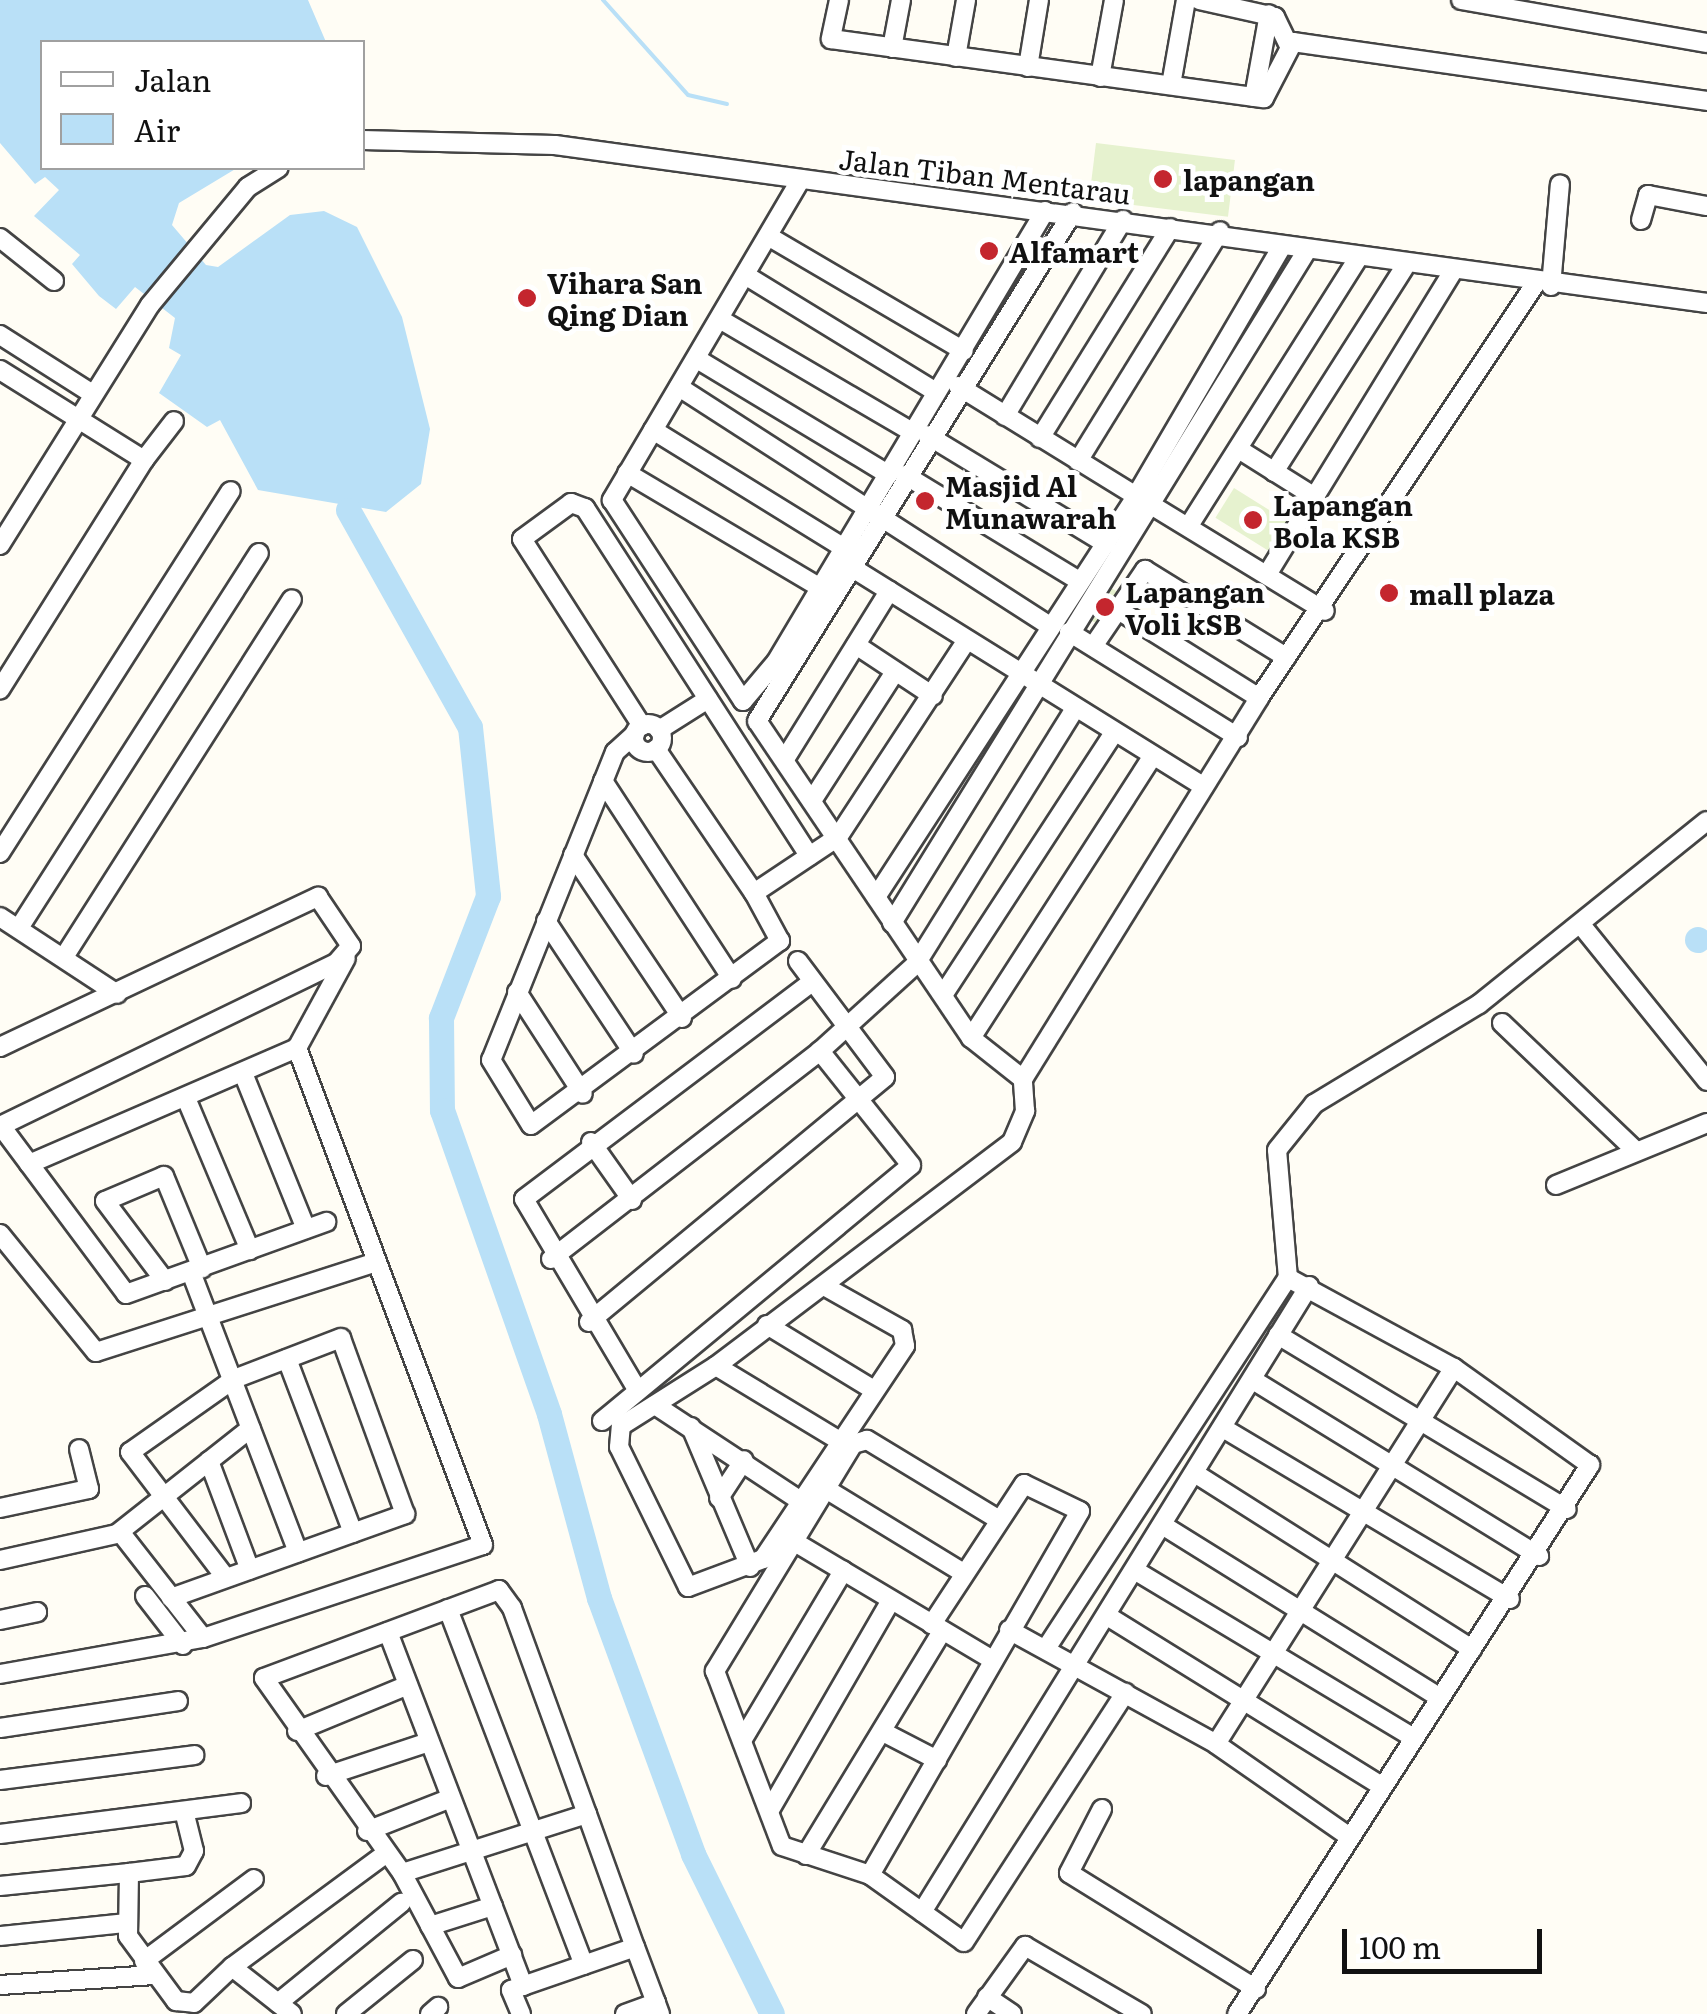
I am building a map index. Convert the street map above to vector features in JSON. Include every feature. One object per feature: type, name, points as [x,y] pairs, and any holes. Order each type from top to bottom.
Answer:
[{"type":"street","points":[[840,0],[831,39],[1254,96],[1274,92],[1288,44],[1286,25],[1269,14],[1198,0]]},
{"type":"street","points":[[892,48],[901,0]]},
{"type":"street","points":[[956,57],[966,0]]},
{"type":"street","points":[[1028,67],[1040,0]]},
{"type":"street","points":[[1100,77],[1114,0]]},
{"type":"street","points":[[1171,86],[1186,0]]},
{"type":"street","points":[[1461,0],[1508,5],[1707,43]]},
{"type":"street","points":[[1254,96],[1269,14]]},
{"type":"street","points":[[1288,44],[1707,101]]},
{"type":"street","name":"Jalan Tiban Mentarau","points":[[367,139],[475,137],[1072,212],[1170,228],[1220,231],[1280,250],[1707,303]]},
{"type":"street","points":[[0,545],[150,304],[248,187],[276,170]]},
{"type":"street","points":[[801,178],[750,278],[627,473],[613,509],[743,701],[876,512],[920,433],[936,392],[1045,210]]},
{"type":"street","points":[[996,1518],[863,1439],[788,1538],[750,1567],[700,1589],[676,1574],[616,1440],[626,1421],[716,1366],[1012,1142],[1025,1111],[1023,1079],[1259,698],[1286,657],[1325,611],[1543,285],[1560,184]]},
{"type":"street","points":[[1641,220],[1648,195],[1707,206]]},
{"type":"street","points":[[920,433],[958,386],[1072,212]]},
{"type":"street","points":[[1005,416],[1124,220]]},
{"type":"street","points":[[1040,438],[1170,228]]},
{"type":"street","points":[[1078,461],[1220,231]]},
{"type":"street","points":[[0,238],[54,281]]},
{"type":"street","points":[[772,238],[964,351]]},
{"type":"street","points":[[892,923],[1069,632],[1280,250]]},
{"type":"street","points":[[876,897],[1016,672],[1078,580],[1142,499],[1306,252]]},
{"type":"street","points":[[1190,524],[1358,258]]},
{"type":"street","points":[[1274,472],[1404,268]]},
{"type":"street","points":[[1268,573],[1452,273]]},
{"type":"street","points":[[750,278],[936,392]]},
{"type":"street","points":[[723,320],[1106,544]]},
{"type":"street","points":[[0,335],[92,392]]},
{"type":"street","points":[[697,359],[1078,580]]},
{"type":"street","points":[[0,370],[144,460]]},
{"type":"street","points":[[958,386],[1078,461],[1190,524],[1325,611]]},
{"type":"street","points":[[679,387],[1048,625]]},
{"type":"street","points":[[0,690],[144,460],[174,421]]},
{"type":"street","points":[[653,430],[845,558],[889,592],[1152,759],[1204,787]]},
{"type":"street","points":[[1240,450],[1315,497]]},
{"type":"street","points":[[627,473],[821,588]]},
{"type":"street","points":[[0,853],[231,490]]},
{"type":"street","points":[[708,699],[648,735],[617,747],[517,992],[494,1070],[536,1128],[781,940],[754,893],[648,735],[522,539],[571,503],[585,508],[810,856]]},
{"type":"street","points":[[19,928],[259,553]]},
{"type":"street","points":[[845,558],[756,721],[813,799],[916,964],[943,995],[971,1038],[1023,1079]]},
{"type":"street","points":[[1094,645],[1145,570],[1286,657]]},
{"type":"street","points":[[785,759],[889,592]]},
{"type":"street","points":[[64,956],[292,600]]},
{"type":"street","points":[[1120,610],[1259,698]]},
{"type":"street","points":[[1069,632],[1238,737]]},
{"type":"street","points":[[754,893],[838,837],[967,640]]},
{"type":"street","points":[[856,645],[933,696]]},
{"type":"street","points":[[813,799],[895,672]]},
{"type":"street","points":[[551,1259],[632,1200],[820,1050],[916,964],[1075,709]]},
{"type":"street","points":[[943,995],[1113,734]]},
{"type":"street","points":[[971,1038],[1152,759]]},
{"type":"street","points":[[603,781],[732,979]]},
{"type":"street","points":[[1047,1647],[1288,1278],[1274,1165],[1294,1120],[1479,1004],[1582,926],[1707,821]]},
{"type":"street","points":[[573,855],[682,1018]]},
{"type":"street","points":[[0,1047],[318,897],[351,946],[298,1048],[29,1164]]},
{"type":"street","points":[[0,917],[117,994]]},
{"type":"street","points":[[546,922],[634,1054]]},
{"type":"street","points":[[1582,926],[1707,1081]]},
{"type":"street","points":[[326,1222],[126,1294],[1,1126],[346,958]]},
{"type":"street","points":[[589,1322],[886,1072],[845,1029],[798,961]]},
{"type":"street","points":[[638,1391],[551,1259],[524,1199],[591,1142],[812,982]]},
{"type":"street","points":[[517,992],[583,1094]]},
{"type":"street","points":[[1502,1023],[1634,1149]]},
{"type":"street","points":[[0,1674],[183,1645],[483,1546],[298,1048]]},
{"type":"street","points":[[602,1420],[911,1165],[820,1050]]},
{"type":"street","points":[[243,1073],[306,1229]]},
{"type":"street","points":[[186,1098],[250,1250]]},
{"type":"street","points":[[1556,1185],[1634,1149],[1707,1123]]},
{"type":"street","points":[[591,1142],[632,1200]]},
{"type":"street","points":[[165,1281],[105,1201],[164,1176],[197,1270],[209,1320],[298,1552]]},
{"type":"street","points":[[0,1234],[96,1352],[209,1320],[377,1262]]},
{"type":"street","points":[[1237,2014],[1380,1785],[1539,1556],[1588,1470],[1585,1454],[1454,1368],[1288,1278]]},
{"type":"street","points":[[824,1286],[908,1336],[802,1502],[788,1538],[715,1672],[782,1846],[870,1875],[960,1942],[970,1939],[1125,1693]]},
{"type":"street","points":[[922,1912],[1108,1617],[1308,1286]]},
{"type":"street","points":[[766,1325],[874,1390]]},
{"type":"street","points":[[1278,1335],[1567,1510]]},
{"type":"street","points":[[172,1598],[405,1514],[341,1338],[234,1379],[130,1452],[226,1578]]},
{"type":"street","points":[[286,1359],[353,1532]]},
{"type":"street","points":[[716,1366],[840,1442]]},
{"type":"street","points":[[1216,1744],[1389,1465],[1454,1368]]},
{"type":"street","points":[[1253,1380],[1539,1556]]},
{"type":"street","points":[[655,1404],[802,1502]]},
{"type":"street","points":[[691,1427],[750,1567]]},
{"type":"street","points":[[0,1560],[118,1534],[251,1428]]},
{"type":"street","points":[[1223,1428],[1510,1599]]},
{"type":"street","points":[[0,1508],[89,1490],[79,1449]]},
{"type":"street","points":[[719,1498],[744,1460]]},
{"type":"street","points":[[209,1461],[250,1570]]},
{"type":"street","points":[[1196,1474],[1472,1649]]},
{"type":"street","points":[[806,1855],[884,1732],[962,1572],[996,1518],[1028,1482],[1080,1511],[870,1875]]},
{"type":"street","points":[[826,1490],[962,1572]]},
{"type":"street","points":[[1164,1526],[1302,1607],[1440,1698]]},
{"type":"street","points":[[118,1534],[202,1638]]},
{"type":"street","points":[[788,1538],[994,1660]]},
{"type":"street","points":[[1136,1571],[1414,1738]]},
{"type":"street","points":[[743,1739],[842,1572]]},
{"type":"street","points":[[512,1955],[458,1978],[402,1873],[326,1776],[264,1678],[499,1590],[512,1608],[658,2009],[625,2014]]},
{"type":"street","points":[[146,1596],[183,1645]]},
{"type":"street","points":[[770,1808],[891,1600]]},
{"type":"street","points":[[448,1609],[584,1965]]},
{"type":"street","points":[[0,1620],[37,1612]]},
{"type":"street","points":[[1108,1617],[1380,1785]]},
{"type":"street","points":[[1010,1630],[1047,1647],[1216,1744],[1350,1837]]},
{"type":"street","points":[[388,1632],[524,1986]]},
{"type":"street","points":[[297,1731],[408,1685]]},
{"type":"street","points":[[0,1728],[178,1701]]},
{"type":"street","points":[[884,1732],[937,1760]]},
{"type":"street","points":[[326,1776],[429,1742]]},
{"type":"street","points":[[0,1780],[194,1754]]},
{"type":"street","points":[[368,1831],[452,1798]]},
{"type":"street","points":[[0,1834],[184,1815],[241,1803]]},
{"type":"street","points":[[1102,1810],[1069,1873],[1256,1989]]},
{"type":"street","points":[[402,1873],[587,1814]]},
{"type":"street","points":[[0,1886],[186,1866],[194,1851],[184,1815]]},
{"type":"street","points":[[129,1872],[125,1924],[148,1968],[189,2010],[232,1967],[384,1854]]},
{"type":"street","points":[[0,1986],[148,1968],[254,1879]]},
{"type":"street","points":[[232,1967],[285,2009],[401,1903]]},
{"type":"street","points":[[430,1926],[493,1906]]},
{"type":"street","points":[[0,1936],[125,1924]]},
{"type":"street","points":[[521,2014],[511,1990],[635,1946]]},
{"type":"street","points":[[976,2014],[1025,1946],[1142,2014]]},
{"type":"street","points":[[346,2014],[413,1960]]},
{"type":"street","points":[[987,1997],[1012,2014]]},
{"type":"green space","name":"lapangan","points":[[1096,143],[1235,160],[1228,217],[1089,200]]},
{"type":"green space","name":"Lapangan Bola KSB","points":[[1234,488],[1291,524],[1272,553],[1215,518]]},
{"type":"green space","name":"Lapangan Voli kSB","points":[[1107,586],[1122,594],[1104,628],[1089,620]]},
{"type":"water","points":[[0,0],[308,0],[325,40],[40,40],[40,170],[234,170],[179,203],[172,225],[206,265],[218,267],[290,215],[324,211],[357,227],[402,317],[430,429],[421,484],[386,512],[258,490],[220,420],[207,427],[159,393],[181,355],[169,348],[175,318],[135,287],[116,309],[99,296],[72,264],[80,255],[34,216],[59,190],[45,177],[35,184],[0,143]]},
{"type":"water","points":[[1698,927],[1707,931],[1707,949],[1698,953],[1689,949],[1685,940],[1689,931]]},
{"type":"waterway","points":[[603,0],[688,95],[727,104]]},
{"type":"waterway","points":[[348,510],[470,727],[488,896],[441,1018],[442,1110],[549,1414],[599,1598],[693,1854],[772,2014]]},
{"type":"place","name":"lapangan","points":[[1163,179]]},
{"type":"place","name":"Alfamart","points":[[989,251]]},
{"type":"place","name":"Vihara San Qing Dian","points":[[527,298]]},
{"type":"place","name":"Masjid Al Munawarah","points":[[925,501]]},
{"type":"place","name":"Lapangan Bola KSB","points":[[1253,520]]},
{"type":"place","name":"mall plaza","points":[[1389,593]]},
{"type":"place","name":"Lapangan Voli kSB","points":[[1105,607]]}]
